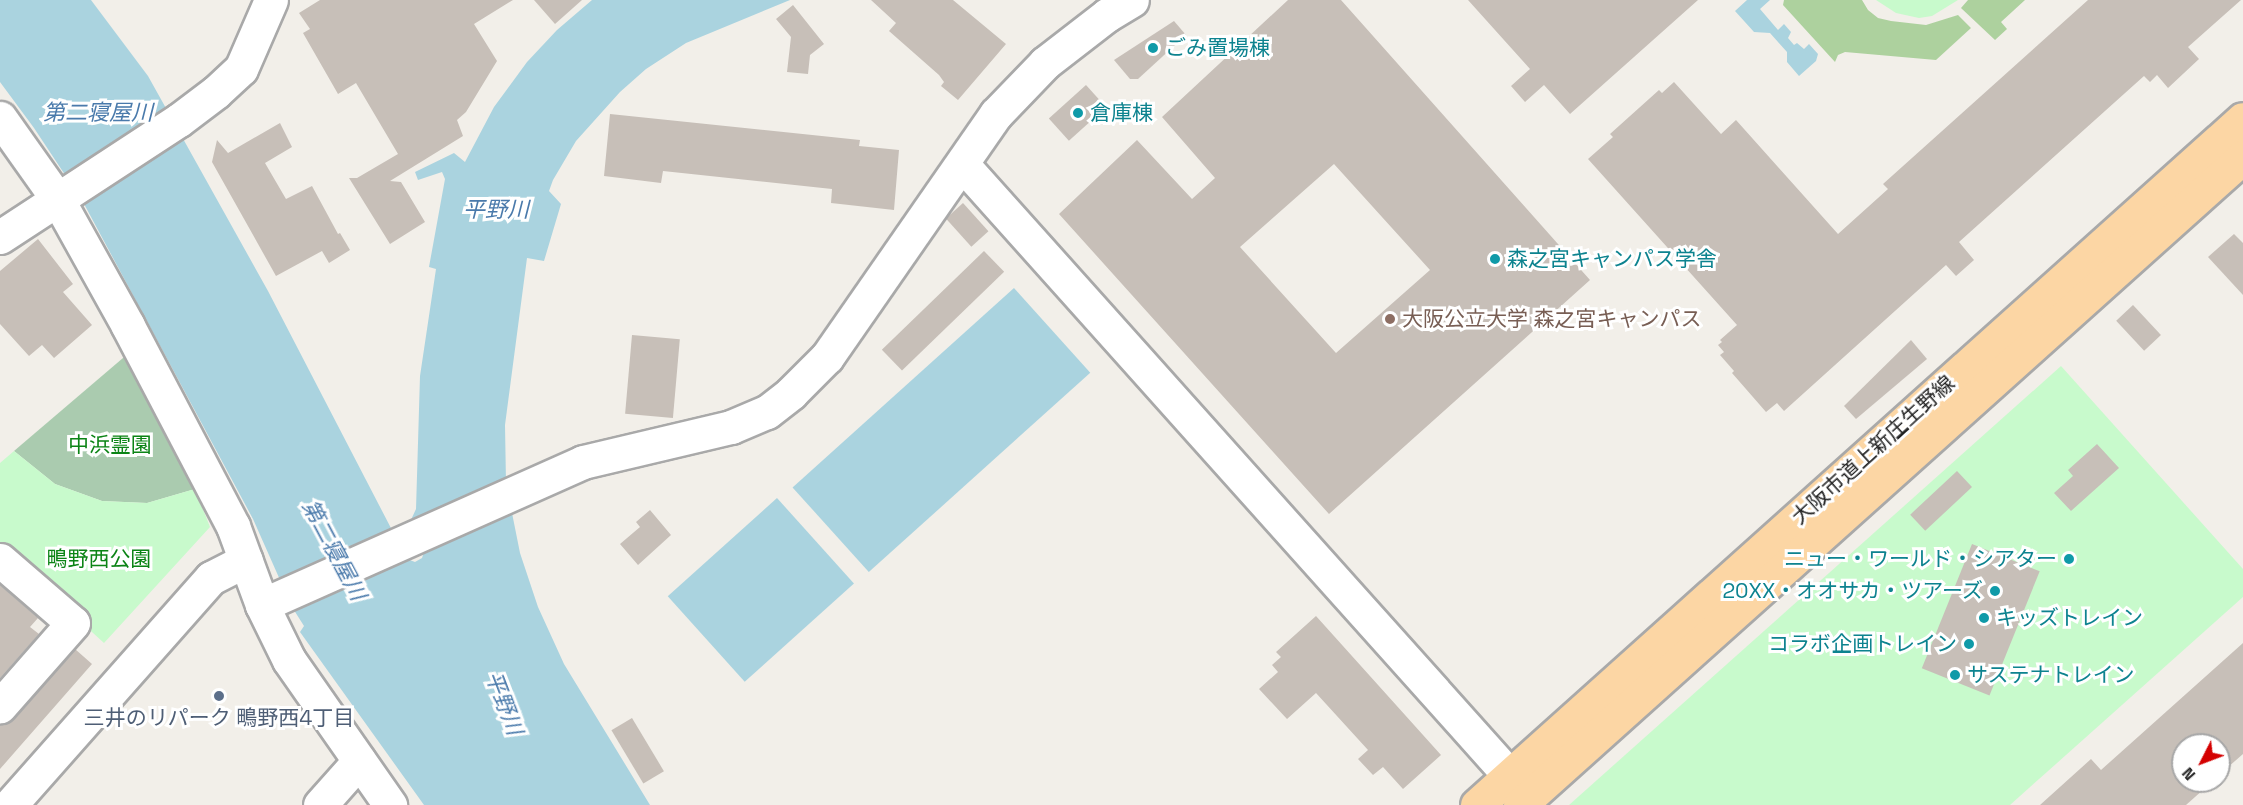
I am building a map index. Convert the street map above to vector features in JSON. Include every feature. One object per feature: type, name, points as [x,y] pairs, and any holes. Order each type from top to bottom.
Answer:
[{"type":"main road","name":"大阪市道上新庄生野線","points":[[1515,791],[2243,119]]},
{"type":"main road","name":"大阪市道上新庄生野線","points":[[1477,805],[1515,791],[2243,157]]},
{"type":"street","points":[[0,237],[179,120],[216,92],[241,69],[271,0]]},
{"type":"street","points":[[272,601],[583,462],[731,427],[767,412],[791,393],[827,357],[996,114],[1036,71],[1107,15],[1132,0]]},
{"type":"street","points":[[0,118],[65,195],[128,326],[225,509],[246,560],[272,601],[289,660],[390,805]]},
{"type":"street","points":[[962,164],[1515,791]]},
{"type":"street","points":[[0,560],[73,623],[0,706]]},
{"type":"street","points":[[10,805],[211,578],[246,560]]},
{"type":"street","points":[[320,805],[359,761]]},
{"type":"green space","points":[[1784,0],[1862,0],[1868,10],[1878,18],[1926,25],[1958,15],[1971,28],[1936,60],[1845,52],[1838,55],[1835,62],[1783,5]]},
{"type":"green space","points":[[1876,0],[1958,0],[1932,16],[1919,18],[1896,13]]},
{"type":"green space","points":[[1968,0],[2025,0],[2001,22],[2007,29],[1995,40],[1961,8]]},
{"type":"green space","name":"中浜霊園","points":[[130,352],[195,489],[147,503],[102,501],[55,484],[14,451]]},
{"type":"green space","points":[[2061,366],[2243,569],[2243,597],[2010,805],[1569,805]]},
{"type":"green space","name":"鴫野西公園","points":[[14,451],[55,484],[102,501],[147,503],[195,489],[210,527],[104,643],[0,548],[0,463]]},
{"type":"water","points":[[0,0],[91,0],[148,76],[268,291],[407,559],[415,562],[422,558],[424,552],[410,522],[416,509],[420,376],[436,269],[429,267],[445,179],[442,172],[418,180],[415,172],[454,153],[465,162],[494,107],[527,62],[557,30],[592,0],[790,0],[686,43],[646,69],[620,92],[576,141],[553,180],[549,191],[561,204],[544,261],[527,258],[505,425],[506,483],[520,553],[538,607],[564,664],[650,805],[424,805],[300,632],[304,626],[292,607],[253,519],[83,202],[0,82]]},
{"type":"water","points":[[1747,0],[1770,0],[1760,9],[1778,30],[1784,24],[1791,32],[1788,38],[1794,45],[1797,43],[1804,49],[1809,44],[1818,54],[1816,61],[1799,76],[1787,62],[1787,52],[1770,33],[1754,32],[1735,11]]},
{"type":"water","points":[[1014,288],[1090,373],[869,572],[793,487]]},
{"type":"water","points":[[777,498],[854,583],[745,682],[668,596]]},
{"type":"building","points":[[320,0],[513,0],[474,24],[497,61],[466,112],[457,120],[463,136],[390,181],[401,182],[425,222],[390,244],[349,178],[357,178],[398,154],[356,83],[338,94],[303,33],[310,29],[299,13]]},
{"type":"building","points":[[534,0],[582,0],[555,24]]},
{"type":"building","points":[[871,0],[953,0],[1006,44],[958,100],[941,86],[944,82],[939,75],[889,31],[896,23]]},
{"type":"building","name":"森之宮キャンパス学舎","points":[[1288,0],[1341,0],[1590,280],[1329,514],[1059,214],[1137,140],[1192,199],[1215,178],[1162,117]],"holes":[[[1334,164],[1430,270],[1336,353],[1240,247]]]},
{"type":"building","points":[[1468,0],[1698,0],[1570,114],[1544,85],[1525,102],[1511,86],[1530,69]]},
{"type":"building","points":[[2088,0],[2241,0],[2188,47],[2199,59],[2168,88],[2157,75],[2150,82],[2144,76],[1959,242],[1974,260],[1956,276],[1946,265],[1784,411],[1777,403],[1766,412],[1732,373],[1734,371],[1720,355],[1724,352],[1718,345],[1722,342],[1720,340],[1737,325],[1588,159],[1613,137],[1610,134],[1659,90],[1662,93],[1674,82],[1721,134],[1736,120],[1838,234],[1888,189],[1883,184]]},
{"type":"building","points":[[793,5],[824,44],[810,55],[808,74],[787,72],[791,37],[776,19]]},
{"type":"building","name":"ごみ置場棟","points":[[1174,21],[1186,35],[1138,79],[1130,79],[1114,60]]},
{"type":"building","name":"倉庫棟","points":[[1086,85],[1106,107],[1069,141],[1049,118]]},
{"type":"building","points":[[610,114],[860,140],[859,146],[899,150],[894,210],[831,203],[832,189],[663,171],[661,183],[604,176]]},
{"type":"building","points":[[280,123],[292,147],[265,163],[286,199],[312,186],[338,234],[340,233],[350,250],[329,263],[322,251],[276,276],[212,162],[217,140],[228,153]]},
{"type":"building","points":[[963,203],[988,231],[971,247],[946,218]]},
{"type":"building","points":[[2234,234],[2243,243],[2243,295],[2208,257]]},
{"type":"building","points":[[38,239],[73,284],[63,292],[92,325],[54,358],[42,345],[29,356],[0,324],[0,271]]},
{"type":"building","points":[[984,251],[1004,272],[902,371],[882,350]]},
{"type":"building","points":[[2133,305],[2161,335],[2144,351],[2116,321]]},
{"type":"building","points":[[632,335],[680,339],[673,418],[625,414]]},
{"type":"building","points":[[1911,340],[1927,359],[1856,419],[1844,406]]},
{"type":"building","points":[[2097,444],[2119,468],[2071,511],[2054,493],[2073,476],[2068,470]]},
{"type":"building","points":[[1957,471],[1972,487],[1925,531],[1910,515]]},
{"type":"building","points":[[650,510],[671,535],[638,565],[620,544],[640,527],[636,522]]},
{"type":"building","points":[[1972,544],[2040,571],[1989,696],[1922,668]]},
{"type":"building","points":[[0,585],[38,618],[30,627],[39,634],[0,678]]},
{"type":"building","points":[[1316,616],[1441,755],[1403,789],[1383,767],[1373,775],[1358,759],[1368,750],[1316,693],[1287,719],[1259,689],[1278,672],[1272,665],[1281,657],[1276,652]]},
{"type":"building","points":[[2243,643],[2243,754],[2231,764],[2231,733],[2171,733],[2171,793],[2200,793],[2186,805],[2040,805],[2091,759],[2101,770]]},
{"type":"building","points":[[75,649],[92,664],[0,769],[0,724],[14,718]]},
{"type":"building","points":[[632,718],[664,771],[643,784],[611,730]]},
{"type":"place","name":"ごみ置場棟","points":[[1153,48]]},
{"type":"place","name":"倉庫棟","points":[[1078,113]]},
{"type":"place","name":"森之宮キャンパス学舎","points":[[1495,259]]},
{"type":"place","name":"大阪公立大学 森之宮キャンパス","points":[[1390,319]]},
{"type":"place","name":"ニュー・ワールド・シアター","points":[[2069,559]]},
{"type":"place","name":"20XX・オオサカ・ツアーズ","points":[[1995,591]]},
{"type":"place","name":"キッズトレイン","points":[[1984,618]]},
{"type":"place","name":"コラボ企画トレイン","points":[[1969,644]]},
{"type":"place","name":"サステナトレイン","points":[[1955,675]]},
{"type":"place","name":"三井のリパーク 鴫野西4丁目","points":[[219,696]]},
{"type":"water label","name":"第二寝屋川","points":[[98,113]]},
{"type":"water label","name":"平野川","points":[[496,210]]},
{"type":"water label","name":"第二寝屋川","points":[[334,550]]},
{"type":"water label","name":"平野川","points":[[504,703]]}]
